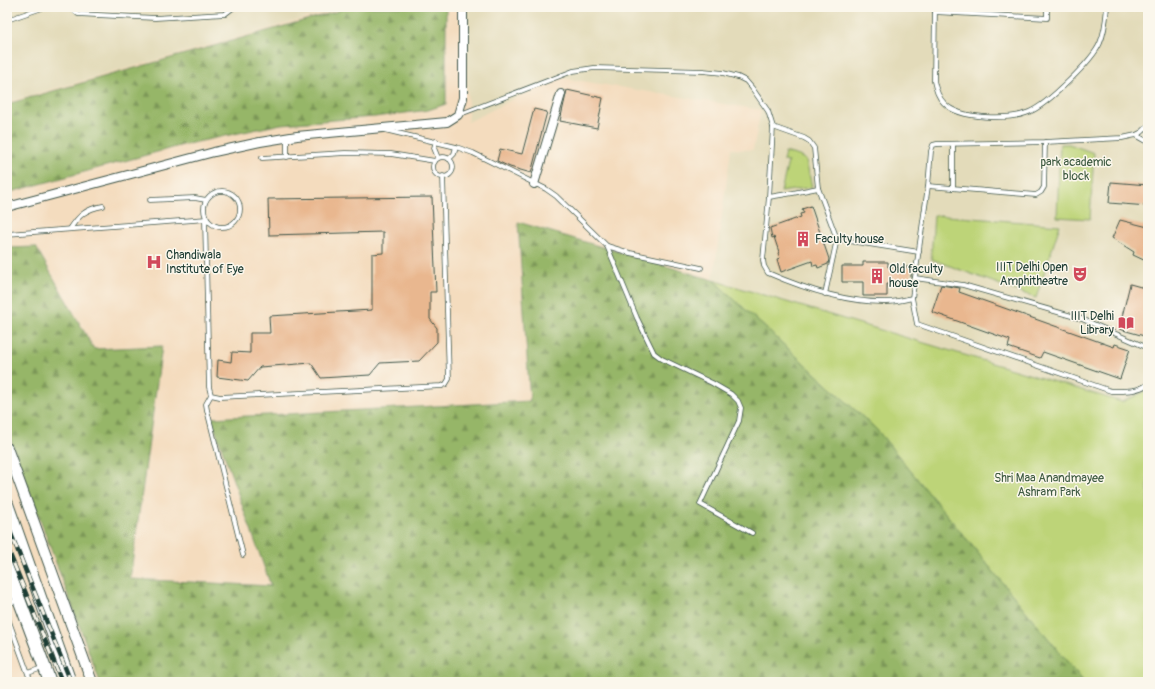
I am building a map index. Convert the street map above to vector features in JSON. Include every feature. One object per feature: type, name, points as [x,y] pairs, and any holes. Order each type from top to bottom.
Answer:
[{"type":"main road","points":[[7,504],[70,682]]},
{"type":"main road","points":[[7,567],[50,682]]},
{"type":"street","points":[[7,207],[214,152],[260,142],[447,122],[458,115],[463,98],[464,7]]},
{"type":"street","points":[[534,184],[561,94]]},
{"type":"street","points":[[7,448],[92,682]]},
{"type":"lane","points":[[7,20],[44,7]]},
{"type":"lane","points":[[70,7],[78,14],[155,18],[225,14],[234,7]]},
{"type":"lane","points":[[935,7],[934,81],[937,93],[945,104],[961,113],[1004,116],[1017,116],[1030,112],[1041,105],[1086,63],[1100,43],[1107,7]]},
{"type":"lane","points":[[935,12],[1047,18],[1048,7]]},
{"type":"lane","points":[[458,115],[573,70],[608,68],[702,70],[738,77],[746,81],[752,88],[768,111],[773,127],[763,260],[768,273],[825,294],[863,301],[888,302],[912,298]]},
{"type":"lane","points":[[1148,126],[1136,135],[1122,138],[1045,142],[937,144],[932,148],[912,298],[917,324],[1111,391],[1132,391],[1148,384]]},
{"type":"lane","points":[[773,127],[804,138],[812,144],[814,148],[818,188],[837,239],[825,294]]},
{"type":"lane","points":[[377,129],[456,146],[534,184],[556,196],[607,246],[637,318],[654,353],[662,359],[722,388],[738,401],[741,408],[739,421],[700,504],[752,533]]},
{"type":"lane","points":[[1136,135],[1148,142]]},
{"type":"lane","points":[[287,138],[288,157]]},
{"type":"lane","points":[[262,158],[345,153],[391,154],[436,160],[443,157],[449,159],[452,164],[452,170],[449,174],[443,176],[437,174],[433,166],[436,160],[434,148],[436,141]]},
{"type":"lane","points":[[928,186],[1036,195],[1041,192],[1044,187],[1045,142]]},
{"type":"lane","points":[[953,144],[953,188]]},
{"type":"lane","points":[[449,159],[454,154],[456,146]]},
{"type":"lane","points":[[211,395],[214,397],[310,393],[442,386],[446,384],[449,379],[443,176]]},
{"type":"lane","points":[[769,196],[818,188]]},
{"type":"lane","points":[[7,234],[206,219],[220,227],[227,226],[237,220],[239,214],[239,202],[236,197],[226,191],[220,190],[209,195],[204,206],[206,219],[209,386],[211,395],[206,404],[243,555]]},
{"type":"lane","points":[[150,200],[195,198],[206,200]]},
{"type":"lane","points":[[70,229],[77,218],[85,212],[96,207],[103,206]]},
{"type":"lane","points":[[837,239],[919,252]]},
{"type":"lane","points":[[607,246],[662,261],[701,268]]},
{"type":"lane","points":[[915,278],[962,285],[1082,319],[1148,348]]},
{"type":"lane","points":[[7,604],[19,600]]},
{"type":"lane","points":[[7,616],[31,682]]},
{"type":"lane","points":[[28,673],[45,667]]},
{"type":"shaded area","points":[[7,7],[341,7],[7,102]]},
{"type":"shaded area","points":[[470,7],[1148,7],[1148,391],[1123,404],[713,280],[731,149],[753,150],[761,110],[557,77],[468,122],[466,11]]},
{"type":"green space","points":[[344,7],[446,7],[446,104],[428,110],[375,117],[281,124],[183,145],[7,193],[7,104],[338,11]]},
{"type":"green space","name":"park academic block","points":[[1060,144],[1069,144],[1094,153],[1090,219],[1057,217]]},
{"type":"green space","points":[[785,152],[799,156],[806,160],[812,187],[781,192],[788,162],[783,161]]},
{"type":"green space","points":[[934,215],[1060,225],[1036,298],[931,259]]},
{"type":"green space","points":[[518,222],[713,280],[877,430],[1084,682],[100,682],[7,430],[7,248],[36,247],[94,349],[162,346],[130,579],[271,586],[211,418],[530,401]]},
{"type":"green space","name":"Shri Maa Anandmayee Ashram Park","points":[[713,280],[1122,402],[1148,390],[1148,682],[1084,682],[877,430]]},
{"type":"building","points":[[567,90],[603,98],[597,128],[560,121]]},
{"type":"building","points":[[534,109],[547,112],[531,173],[510,167],[497,161],[500,149],[522,154]]},
{"type":"building","points":[[1111,182],[1148,185],[1148,206],[1109,203]]},
{"type":"building","points":[[432,197],[436,292],[430,292],[430,319],[437,328],[437,342],[419,361],[380,363],[370,375],[321,378],[311,363],[260,367],[248,381],[217,377],[218,360],[231,362],[232,352],[250,353],[250,333],[270,333],[269,316],[372,310],[372,254],[383,253],[383,232],[269,235],[268,199]]},
{"type":"building","name":"Faculty house","points":[[811,206],[829,259],[828,264],[818,268],[817,265],[813,266],[812,261],[781,272],[777,259],[780,258],[779,252],[774,237],[772,238],[770,228],[801,217],[800,214],[804,213],[802,209]]},
{"type":"building","points":[[1120,220],[1148,227],[1148,262],[1133,255],[1134,252],[1112,238]]},
{"type":"building","name":"Old faculty house","points":[[863,262],[888,262],[888,267],[912,267],[910,285],[887,284],[887,296],[863,296],[863,282],[842,282],[842,266],[863,266]]},
{"type":"building","points":[[1130,284],[1148,289],[1148,337],[1119,329]]},
{"type":"building","points":[[941,285],[960,288],[959,292],[1114,347],[1115,344],[1130,349],[1120,379],[1043,352],[1040,358],[1008,347],[1010,340],[932,312]]},
{"type":"railway","points":[[7,524],[71,682]]},
{"type":"railway","points":[[7,547],[62,682]]},
{"type":"place","name":"Faculty house","points":[[803,239]]},
{"type":"place","name":"Chandiwala Institute of Eye","points":[[154,262]]},
{"type":"place","name":"IIIT Delhi Open Amphitheatre","points":[[1080,274]]},
{"type":"place","name":"Old faculty house","points":[[877,276]]},
{"type":"place","name":"IIIT Delhi Library","points":[[1126,323]]}]
